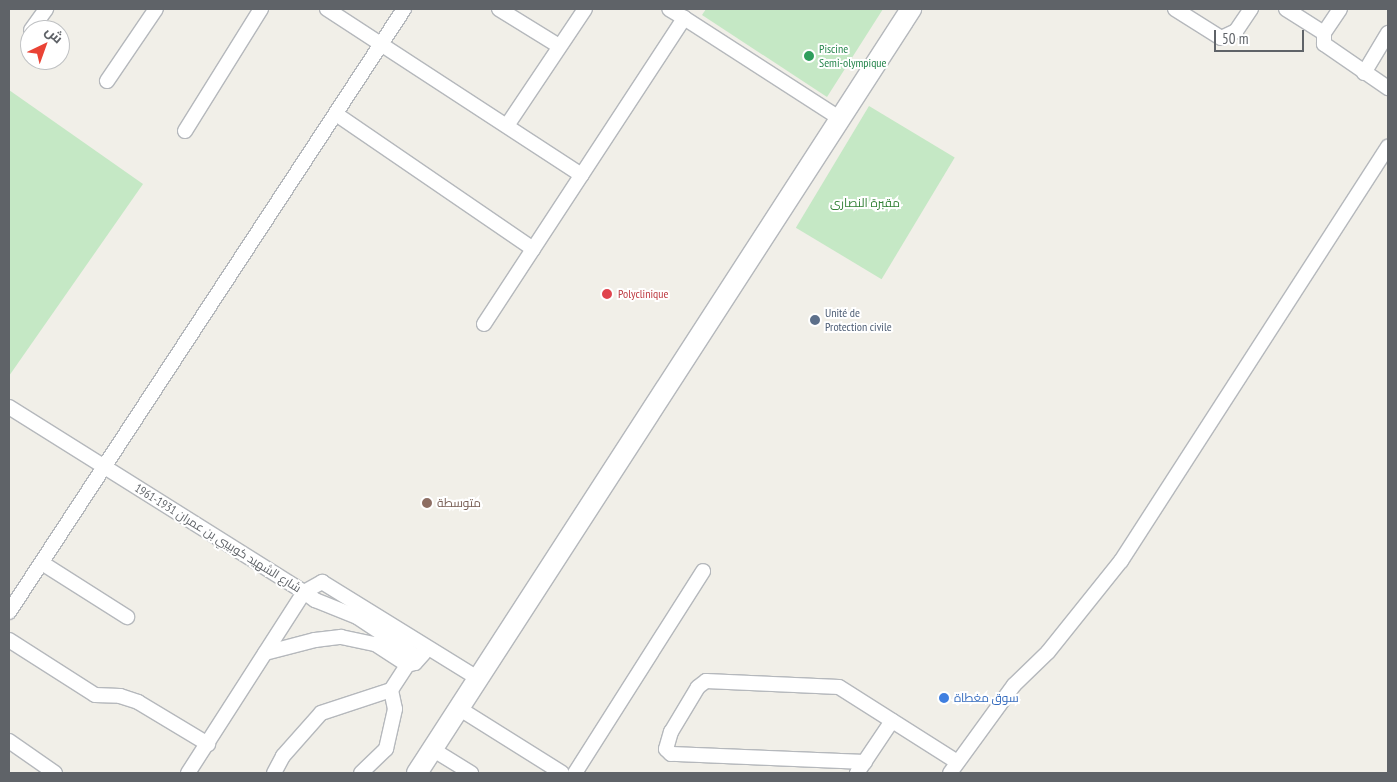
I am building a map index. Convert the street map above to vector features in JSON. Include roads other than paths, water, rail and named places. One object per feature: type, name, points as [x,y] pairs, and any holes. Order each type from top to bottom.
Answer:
[{"type":"main road","points":[[417,773],[911,9]]},
{"type":"street","points":[[39,20],[46,9]]},
{"type":"street","points":[[107,81],[156,9]]},
{"type":"street","points":[[185,131],[261,9]]},
{"type":"street","points":[[327,9],[508,124],[582,175]]},
{"type":"street","points":[[10,608],[105,468],[404,9]]},
{"type":"street","points":[[499,9],[560,46]]},
{"type":"street","points":[[508,124],[585,9]]},
{"type":"street","points":[[669,9],[841,119]]},
{"type":"street","points":[[1175,9],[1220,38],[1236,31],[1250,9]]},
{"type":"street","points":[[1286,9],[1324,33]]},
{"type":"street","points":[[1340,9],[1324,33],[1324,44],[1388,88]]},
{"type":"street","points":[[484,324],[684,18]]},
{"type":"street","points":[[1364,73],[1388,33]]},
{"type":"street","points":[[336,114],[533,249]]},
{"type":"street","points":[[892,721],[861,768],[671,754],[666,749],[671,732],[698,686],[706,682],[838,687],[892,721],[953,768],[1014,685],[1048,652],[1121,561],[1388,146]]},
{"type":"street","name":"شارع الشهيد كوبيبي بن عمران 1931-1961","points":[[9,407],[304,592],[322,582],[478,679]]},
{"type":"street","points":[[42,563],[127,617]]},
{"type":"street","points":[[575,773],[703,571]]},
{"type":"street","points":[[189,773],[304,592],[315,600],[357,617],[413,662]]},
{"type":"street","points":[[265,653],[316,640],[341,638],[375,644],[413,662]]},
{"type":"street","points":[[9,640],[95,695],[120,696],[138,702],[208,744]]},
{"type":"street","points":[[274,773],[283,756],[321,713],[391,690],[413,662],[429,648]]},
{"type":"street","points":[[361,773],[386,749],[395,710],[391,690]]},
{"type":"street","points":[[460,709],[562,773]]},
{"type":"street","points":[[9,742],[56,773]]},
{"type":"street","points":[[432,749],[471,773]]},
{"type":"place","name":"Piscine Semi-olympique","points":[[809,56]]},
{"type":"place","name":"Polyclinique","points":[[607,294]]},
{"type":"place","name":"Unité de Protection civile","points":[[815,320]]},
{"type":"place","name":"متوسطة","points":[[427,503]]},
{"type":"place","name":"سوق مغطاة","points":[[944,698]]},
{"type":"park label","name":"مقبرة النصارى","points":[[865,203]]}]
